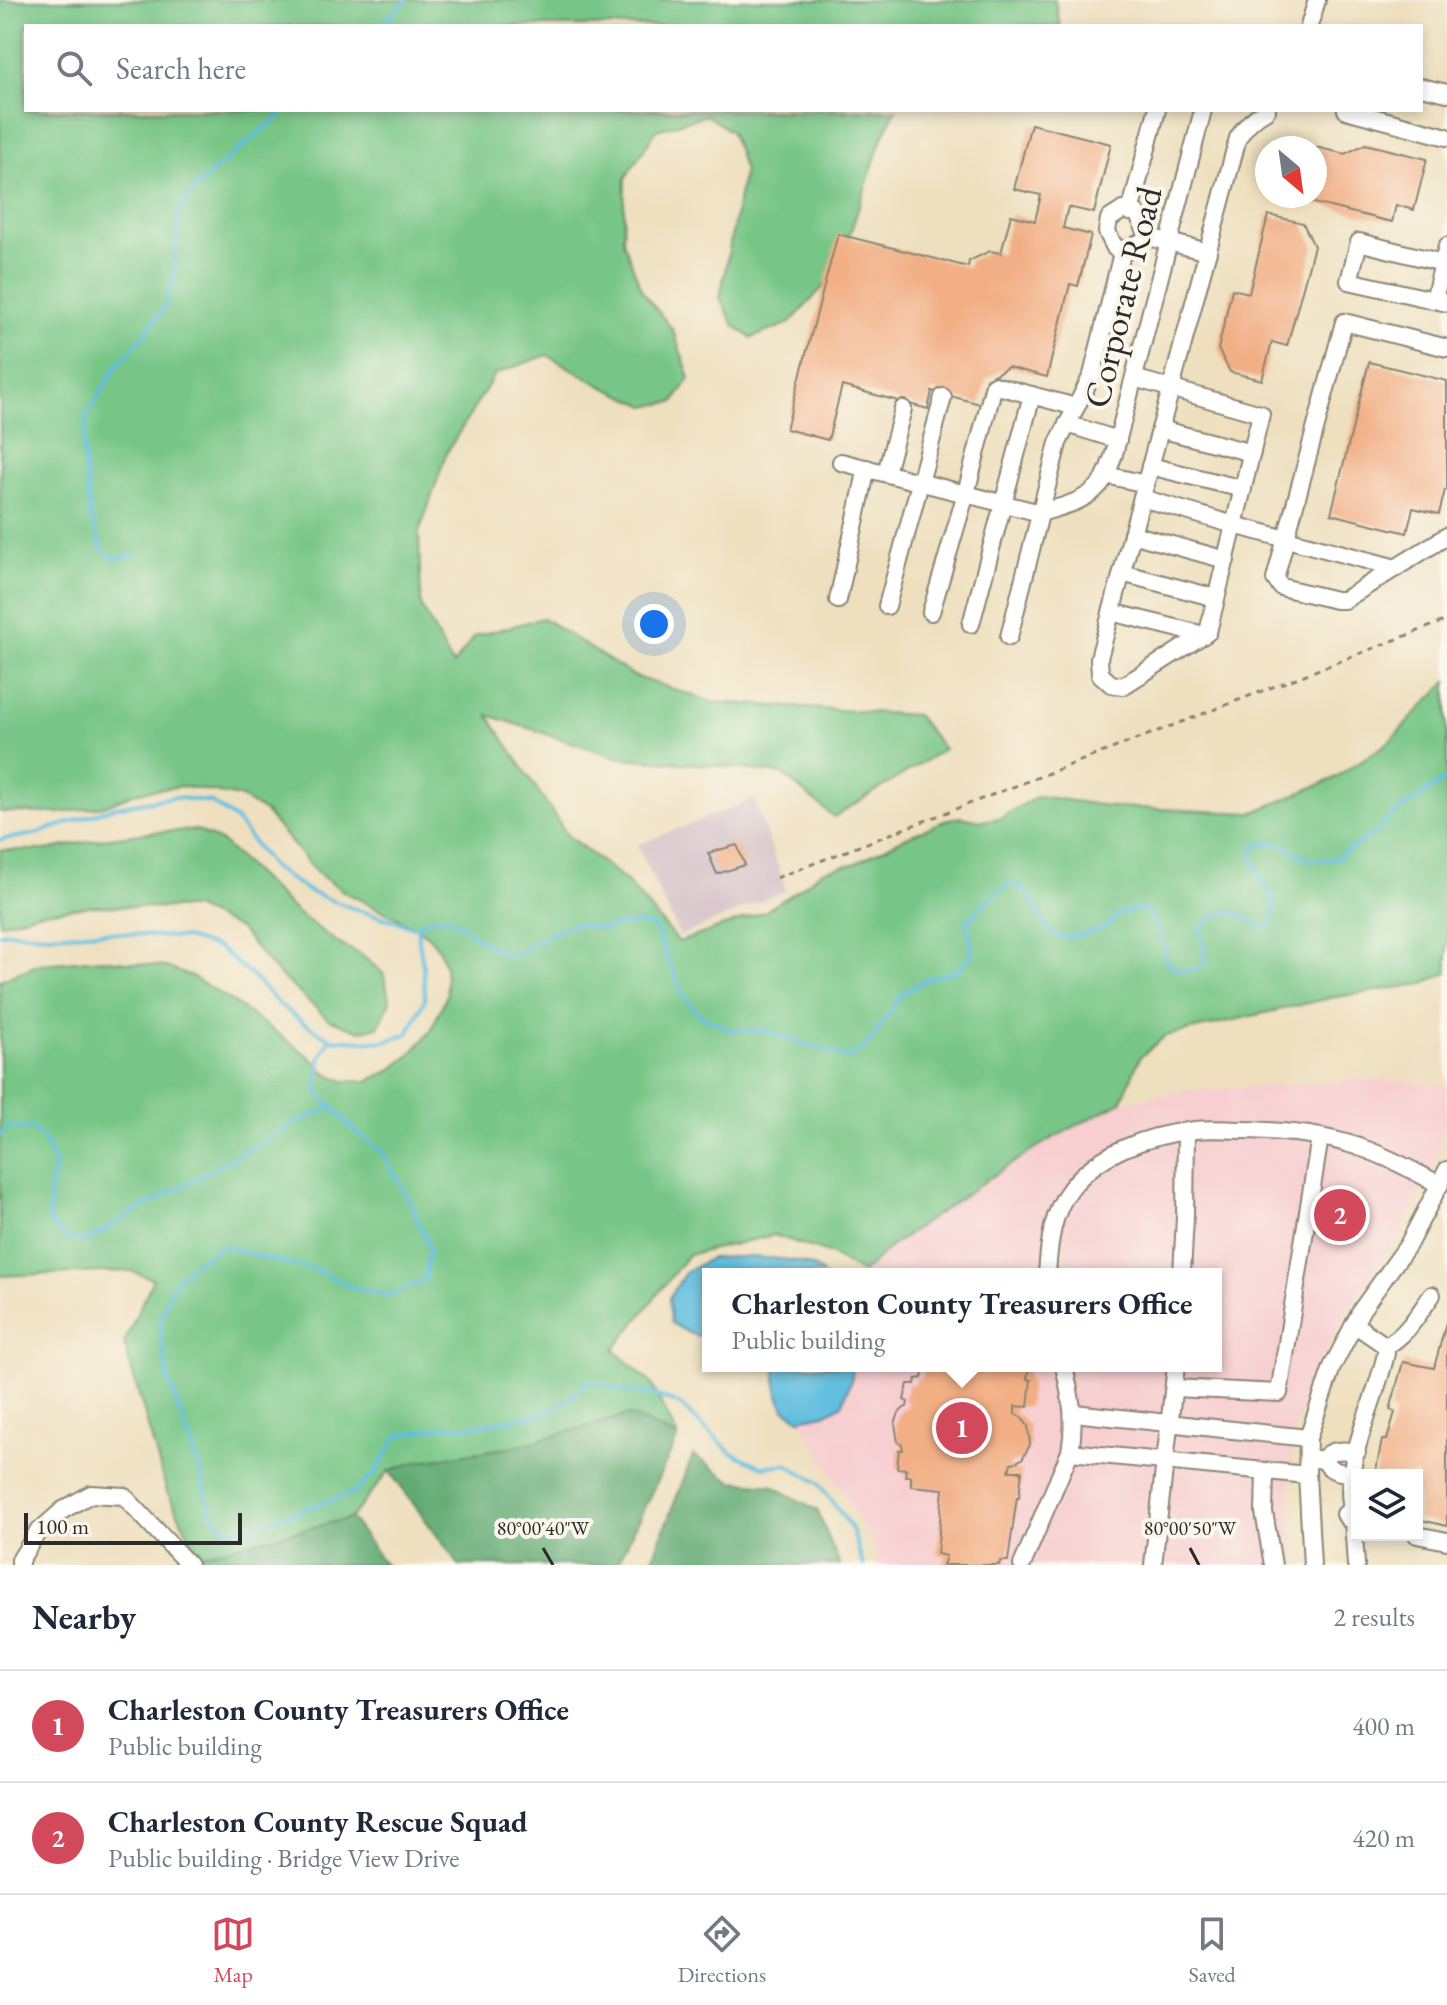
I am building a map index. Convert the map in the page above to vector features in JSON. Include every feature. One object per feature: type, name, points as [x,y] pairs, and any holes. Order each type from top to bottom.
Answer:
[{"type":"street","points":[[1310,24],[1317,0]]},
{"type":"street","points":[[1423,87],[1447,93]]},
{"type":"street","points":[[1130,212],[1156,112]]},
{"type":"street","name":"Corporate Road","points":[[1040,513],[1091,495],[1106,475],[1118,440],[1202,112]]},
{"type":"street","points":[[1134,378],[1171,390],[1261,414],[1208,632],[1123,686],[1111,684],[1100,674],[1099,658],[1150,466],[1171,390],[1208,252],[1238,138],[1243,128],[1263,112]]},
{"type":"street","points":[[1353,112],[1447,137]]},
{"type":"street","points":[[1149,237],[1128,250],[1115,248],[1107,232],[1109,219],[1123,210],[1137,213],[1149,237],[1208,252]]},
{"type":"street","points":[[1443,263],[1359,242],[1349,281],[1440,301],[1447,246]]},
{"type":"street","points":[[1009,637],[1058,443],[1092,375],[1123,249]]},
{"type":"street","points":[[1447,348],[1344,322],[1275,579],[1281,587],[1344,600],[1447,536]]},
{"type":"street","points":[[931,612],[994,385],[1076,407]]},
{"type":"street","points":[[971,624],[1032,395]]},
{"type":"street","points":[[887,606],[943,397]]},
{"type":"street","points":[[886,473],[903,409]]},
{"type":"street","points":[[1067,424],[1118,440]]},
{"type":"street","points":[[1160,429],[1252,453]]},
{"type":"street","points":[[841,462],[1040,513]]},
{"type":"street","points":[[1150,466],[1243,489]]},
{"type":"street","points":[[838,600],[867,468]]},
{"type":"street","points":[[1106,475],[1234,525],[1396,568]]},
{"type":"street","points":[[1132,534],[1226,560]]},
{"type":"street","points":[[1122,573],[1216,598]]},
{"type":"street","points":[[1111,612],[1204,635]]},
{"type":"street","points":[[1047,1268],[1048,1246],[1056,1214],[1070,1189],[1086,1171],[1109,1154],[1147,1140],[1195,1130],[1287,1131],[1345,1142],[1444,1178],[1408,1245],[1362,1309],[1332,1367],[1308,1438],[1312,1565]]},
{"type":"street","points":[[1182,1268],[1186,1132]]},
{"type":"street","points":[[1174,1388],[1279,1393],[1320,1137]]},
{"type":"street","points":[[1386,1346],[1404,1333],[1432,1295]]},
{"type":"street","points":[[1354,1324],[1386,1346]]},
{"type":"street","points":[[1353,1469],[1385,1361],[1386,1346]]},
{"type":"street","points":[[1022,1565],[1070,1452],[1074,1413],[1065,1372]]},
{"type":"street","points":[[1153,1565],[1175,1372]]},
{"type":"street","points":[[1074,1413],[1308,1438]]},
{"type":"street","points":[[1325,1460],[1334,1451],[1357,1452]]},
{"type":"street","points":[[1070,1452],[1307,1475]]},
{"type":"street","points":[[1308,1458],[1325,1460]]},
{"type":"street","points":[[1325,1460],[1334,1471],[1351,1474]]},
{"type":"street","points":[[1265,1471],[1264,1512],[1273,1565]]},
{"type":"street","points":[[20,1565],[37,1533],[63,1510],[91,1494],[124,1496],[189,1565]]},
{"type":"street","points":[[1423,1536],[1447,1541]]},
{"type":"street","points":[[1356,1541],[1357,1565]]},
{"type":"path","points":[[776,878],[1447,620]]},
{"type":"shaded area","points":[[754,799],[786,890],[680,936],[637,845]]},
{"type":"shaded area","points":[[1379,1079],[1447,1086],[1447,1116],[1434,1165],[1406,1222],[1344,1316],[1325,1351],[1298,1421],[1294,1421],[1290,1503],[1295,1565],[877,1565],[876,1549],[800,1419],[824,1414],[852,1377],[852,1372],[1222,1372],[1222,1268],[867,1268],[891,1246],[1049,1140],[1121,1102],[1191,1090]]},
{"type":"green space","points":[[0,0],[1055,0],[1060,24],[24,24],[24,112],[895,112],[881,141],[839,266],[790,323],[751,338],[734,325],[720,298],[744,170],[731,132],[706,115],[657,130],[625,178],[623,241],[642,291],[673,330],[690,378],[674,402],[646,406],[547,355],[495,374],[447,452],[419,533],[421,606],[453,665],[475,636],[543,618],[634,676],[712,702],[916,715],[944,749],[834,817],[782,774],[620,758],[488,715],[568,836],[625,880],[679,942],[764,912],[822,871],[856,863],[949,819],[961,817],[981,821],[1000,818],[1038,796],[1114,807],[1252,813],[1333,779],[1389,742],[1447,681],[1447,973],[1421,984],[1330,998],[1165,1036],[1140,1057],[1121,1102],[1049,1140],[994,1175],[891,1246],[867,1268],[854,1268],[828,1253],[774,1235],[688,1255],[614,1350],[651,1383],[678,1437],[629,1415],[513,1447],[415,1462],[389,1471],[351,1518],[199,1555],[167,1492],[124,1343],[153,1279],[131,1271],[0,1276],[0,980],[40,964],[102,959],[166,967],[190,976],[227,998],[309,1056],[326,1073],[344,1081],[368,1081],[390,1071],[410,1055],[430,1032],[447,995],[445,967],[439,949],[429,937],[346,893],[317,873],[265,812],[240,797],[184,786],[137,792],[104,806],[59,813],[0,812]]},
{"type":"green space","points":[[197,830],[222,842],[296,912],[383,973],[390,1001],[378,1027],[360,1031],[328,1019],[276,972],[240,929],[194,908],[90,906],[37,913],[0,924],[0,850],[46,850],[102,839]]},
{"type":"green space","points":[[629,1415],[678,1437],[617,1565],[459,1565],[389,1471],[415,1462],[513,1447]]},
{"type":"green space","points":[[693,1455],[732,1481],[771,1485],[817,1510],[840,1565],[650,1565]]},
{"type":"green space","points":[[351,1518],[385,1565],[207,1565],[199,1555]]},
{"type":"water","points":[[711,1258],[774,1258],[816,1268],[702,1268],[702,1336],[671,1323],[669,1298],[685,1273]]},
{"type":"water","points":[[776,1372],[852,1372],[842,1405],[824,1414],[800,1419],[784,1409],[776,1386]]},
{"type":"building","points":[[1031,124],[1111,144],[1094,213],[1068,207],[1063,228],[1091,235],[1078,286],[1070,284],[1047,377],[1008,367],[986,379],[980,404],[932,391],[928,409],[842,386],[828,440],[786,429],[838,234],[968,267],[969,261],[990,251],[1001,253],[1011,215],[1035,221],[1041,195],[1014,189]]},
{"type":"building","points":[[1365,144],[1427,159],[1414,210],[1396,205],[1392,222],[1327,206],[1327,150],[1345,154]]},
{"type":"building","points":[[1268,215],[1303,223],[1314,246],[1287,346],[1272,342],[1262,380],[1230,372],[1218,349],[1232,289],[1249,293]]},
{"type":"building","points":[[1369,362],[1447,381],[1447,490],[1439,514],[1413,508],[1407,533],[1331,514]]},
{"type":"building","points":[[737,845],[745,865],[717,874],[708,853]]},
{"type":"building","points":[[1447,1323],[1447,1526],[1423,1520],[1423,1469],[1376,1469],[1382,1440],[1387,1440],[1395,1412],[1390,1410],[1403,1362],[1434,1368]]},
{"type":"building","points":[[924,1372],[1028,1372],[1027,1379],[1031,1380],[1028,1407],[1015,1406],[1015,1414],[1028,1426],[1030,1445],[1022,1459],[1011,1463],[1009,1471],[1022,1471],[1019,1497],[1008,1561],[1000,1561],[999,1565],[943,1565],[946,1556],[937,1554],[943,1489],[911,1486],[911,1476],[905,1476],[906,1469],[897,1468],[899,1450],[903,1450],[898,1442],[895,1424],[899,1413],[907,1407],[908,1402],[904,1400],[908,1384],[915,1384],[916,1379],[922,1378]]},
{"type":"waterway","points":[[381,24],[407,0]]},
{"type":"waterway","points":[[135,554],[115,559],[102,548],[90,516],[83,449],[87,415],[116,367],[165,306],[174,276],[178,217],[186,199],[211,173],[285,112]]},
{"type":"waterway","points":[[417,928],[427,919],[453,919],[507,956],[517,955],[541,938],[575,924],[602,928],[637,923],[654,926],[684,997],[701,1016],[731,1030],[764,1030],[848,1058],[865,1048],[901,995],[926,979],[956,971],[971,956],[972,945],[966,923],[1008,884],[1022,887],[1047,929],[1062,938],[1092,932],[1108,925],[1117,915],[1141,908],[1152,918],[1159,931],[1166,961],[1180,970],[1193,969],[1204,965],[1205,950],[1200,930],[1212,916],[1236,913],[1266,928],[1273,922],[1272,895],[1253,861],[1256,845],[1276,842],[1312,860],[1336,858],[1447,778]]},
{"type":"waterway","points":[[0,840],[35,834],[116,807],[174,797],[211,802],[236,820],[273,868],[310,892],[417,928],[425,999],[408,1034],[382,1042],[330,1039],[320,1058],[317,1091],[353,1129],[382,1152],[411,1203],[429,1247],[425,1280],[390,1295],[356,1289],[320,1271],[223,1246],[190,1266],[171,1287],[160,1325],[168,1378],[200,1471],[210,1512],[225,1528],[250,1528],[355,1492],[376,1472],[397,1436],[440,1427],[474,1426],[540,1415],[571,1398],[588,1380],[619,1390],[652,1394],[679,1404],[732,1453],[763,1467],[786,1464],[819,1483],[852,1529],[863,1565]]},
{"type":"waterway","points":[[0,934],[103,932],[186,938],[219,948],[279,1004],[330,1039]]},
{"type":"waterway","points":[[0,1135],[9,1127],[33,1129],[44,1139],[55,1166],[49,1221],[67,1239],[87,1241],[300,1121],[332,1107]]},
{"type":"place","name":"Charleston County Rescue Squad","points":[[1340,1215]]},
{"type":"place","name":"Charleston County Treasurers Office","points":[[962,1428]]}]
